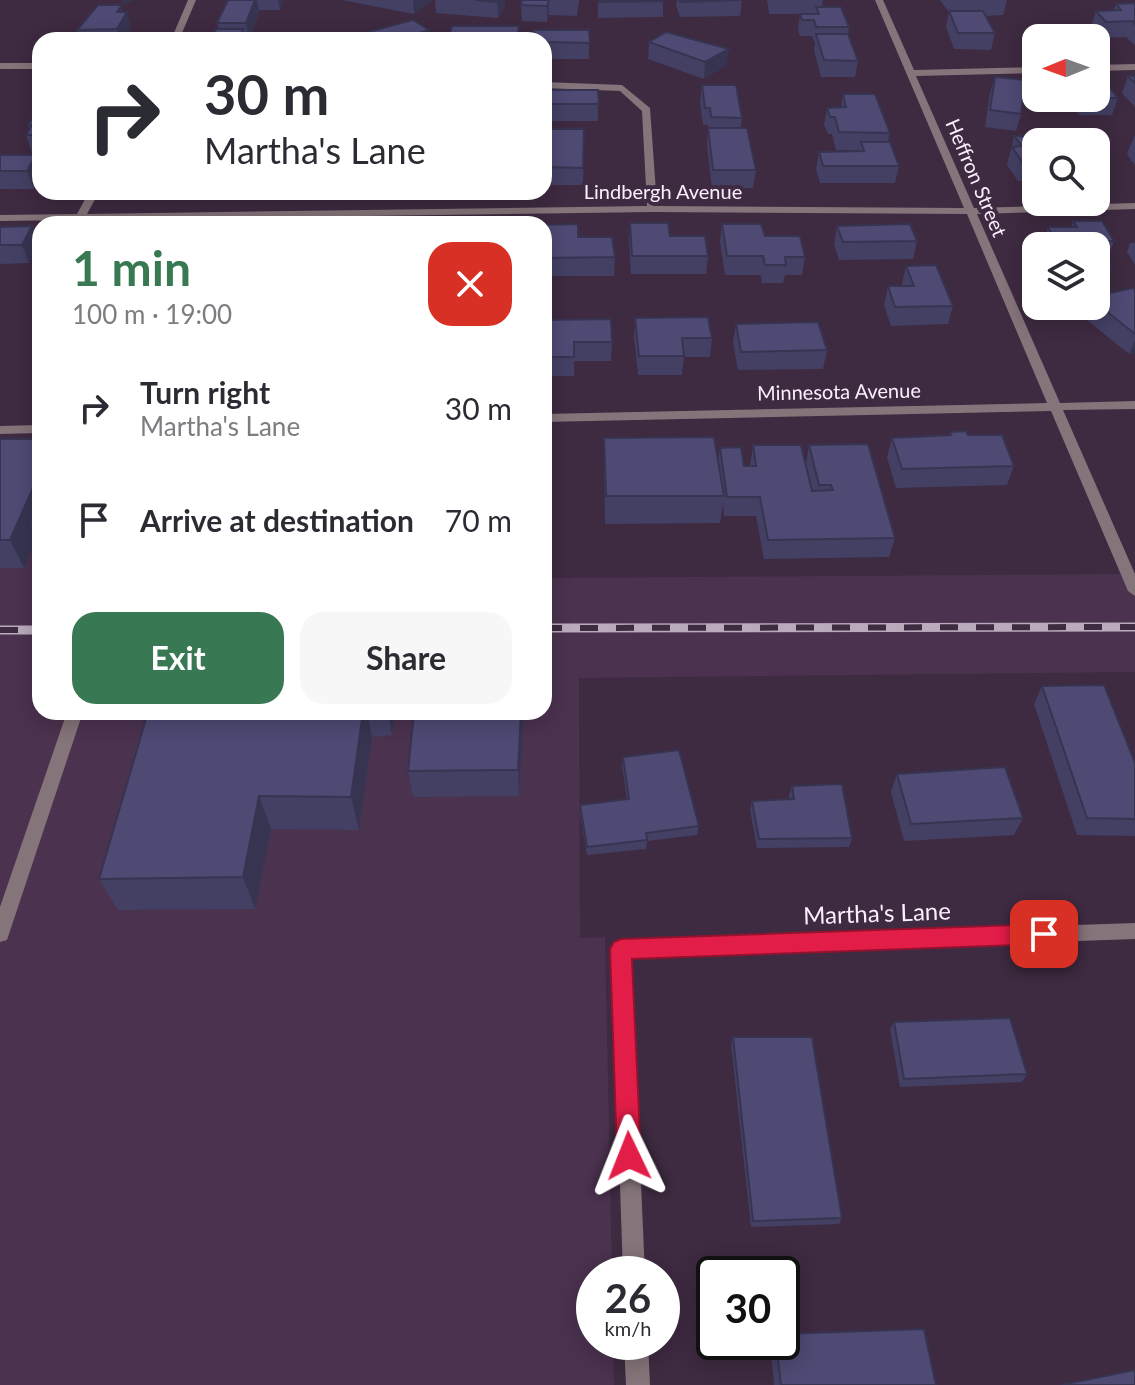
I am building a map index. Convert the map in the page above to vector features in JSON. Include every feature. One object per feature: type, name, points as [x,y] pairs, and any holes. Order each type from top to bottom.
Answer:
[{"type":"street","points":[[178,32],[192,0]]},
{"type":"street","name":"Heffron Street","points":[[879,0],[1135,591]]},
{"type":"street","points":[[0,66],[32,66]]},
{"type":"street","points":[[1110,68],[1135,67]]},
{"type":"street","points":[[911,73],[1022,70]]},
{"type":"street","points":[[552,85],[622,88],[647,110],[652,209]]},
{"type":"street","name":"Lindbergh Avenue","points":[[152,216],[652,209],[970,211],[1135,206]]},
{"type":"street","name":"Lindbergh Avenue","points":[[0,218],[32,218]]},
{"type":"street","name":"Minnesota Avenue","points":[[552,418],[1135,405]]},
{"type":"street","points":[[0,430],[32,429]]},
{"type":"street","points":[[0,934],[72,720]]},
{"type":"street","name":"Martha's Lane","points":[[633,1256],[621,949],[1135,931]]},
{"type":"street","points":[[637,1360],[638,1385]]},
{"type":"shaded area","points":[[32,440],[32,720],[552,720],[552,578],[1135,574],[1135,672],[579,678],[580,938],[605,937],[612,1256],[576,1256],[576,1360],[613,1360],[614,1385],[0,1385],[0,441]]},
{"type":"building","points":[[228,0],[255,0],[246,23],[217,23]]},
{"type":"building","points":[[522,0],[549,0],[547,6],[521,5]]},
{"type":"building","points":[[663,0],[664,1],[599,2]]},
{"type":"building","points":[[680,0],[742,0],[681,2]]},
{"type":"building","points":[[1135,3],[1135,24],[1132,21],[1106,22],[1096,11],[1121,10],[1116,4]]},
{"type":"building","points":[[98,5],[122,5],[117,12],[127,12],[117,29],[77,30]]},
{"type":"building","points":[[816,7],[841,7],[849,27],[816,27],[814,20],[802,20],[800,14],[819,14]]},
{"type":"building","points":[[949,11],[983,11],[995,33],[958,33]]},
{"type":"building","points":[[413,20],[429,30],[422,32],[368,32]]},
{"type":"building","points":[[452,26],[519,26],[518,32],[450,32]]},
{"type":"building","points":[[216,29],[243,29],[242,32],[215,32]]},
{"type":"building","points":[[589,30],[590,43],[552,42],[552,32],[534,32]]},
{"type":"building","points":[[666,32],[729,49],[705,62],[649,42]]},
{"type":"building","points":[[816,34],[848,34],[858,61],[824,60]]},
{"type":"building","points":[[995,77],[1022,80],[1021,114],[990,110]]},
{"type":"building","points":[[702,85],[736,85],[742,118],[711,117],[710,108],[705,108]]},
{"type":"building","points":[[552,90],[598,90],[599,104],[552,104]]},
{"type":"building","points":[[843,94],[875,94],[890,133],[839,132],[835,117],[830,117],[827,108],[846,107]]},
{"type":"building","points":[[708,128],[747,128],[756,170],[713,170]]},
{"type":"building","points":[[552,129],[584,129],[583,168],[552,167]]},
{"type":"building","points":[[861,142],[890,142],[899,166],[823,166],[819,152],[864,151]]},
{"type":"building","points":[[1022,146],[1022,162],[1012,147]]},
{"type":"building","points":[[0,155],[32,155],[27,171],[0,171]]},
{"type":"building","points":[[1073,221],[1102,221],[1109,232],[1051,232],[1048,227],[1077,227]]},
{"type":"building","points":[[630,223],[668,223],[670,236],[705,236],[708,256],[632,256]]},
{"type":"building","points":[[578,224],[578,237],[612,237],[615,257],[552,258],[552,225]]},
{"type":"building","points":[[722,224],[761,224],[765,236],[800,236],[805,257],[785,257],[786,265],[765,265],[763,256],[727,256]]},
{"type":"building","points":[[910,224],[917,241],[843,242],[837,226]]},
{"type":"building","points":[[32,226],[22,245],[0,245],[0,227]]},
{"type":"building","points":[[936,265],[953,306],[895,307],[888,286],[914,286],[906,266]]},
{"type":"building","points":[[1135,289],[1135,334],[1110,314],[1110,293]]},
{"type":"building","points":[[708,317],[712,338],[682,338],[684,356],[639,356],[635,318]]},
{"type":"building","points":[[611,319],[612,342],[574,342],[574,357],[552,357],[552,320]]},
{"type":"building","points":[[818,322],[827,350],[741,352],[736,324]]},
{"type":"building","points":[[966,431],[968,435],[1002,435],[1014,466],[902,469],[892,438],[951,435],[950,432]]},
{"type":"building","points":[[714,437],[724,496],[606,496],[604,438]]},
{"type":"building","points":[[0,439],[32,439],[32,490],[10,540],[0,540]]},
{"type":"building","points":[[868,444],[895,538],[768,540],[760,497],[727,497],[720,448],[741,447],[744,466],[756,466],[753,445],[801,445],[812,491],[833,490],[831,485],[819,485],[809,445]]},
{"type":"building","points":[[1104,685],[1135,763],[1135,819],[1087,818],[1042,686]]},
{"type":"building","points":[[146,720],[362,720],[351,797],[259,796],[243,877],[99,879]]},
{"type":"building","points":[[413,720],[521,720],[518,770],[408,771]]},
{"type":"building","points":[[679,750],[699,826],[646,833],[647,840],[587,847],[580,805],[629,799],[623,757]]},
{"type":"building","points":[[1005,767],[1023,818],[911,824],[897,774]]},
{"type":"building","points":[[842,784],[852,838],[759,839],[752,801],[794,799],[792,786]]},
{"type":"building","points":[[1010,1018],[1027,1074],[904,1079],[894,1022]]},
{"type":"building","points":[[733,1037],[812,1037],[842,1218],[753,1221]]},
{"type":"building","points":[[924,1329],[936,1385],[781,1385],[778,1360],[800,1360],[800,1333]]},
{"type":"building","points":[[1135,1370],[1135,1385],[1061,1385]]},
{"type":"railway","points":[[552,628],[1135,627]]},
{"type":"railway","points":[[0,630],[32,630]]},
{"type":"route","points":[[629,1156],[621,949],[1044,934]]}]
